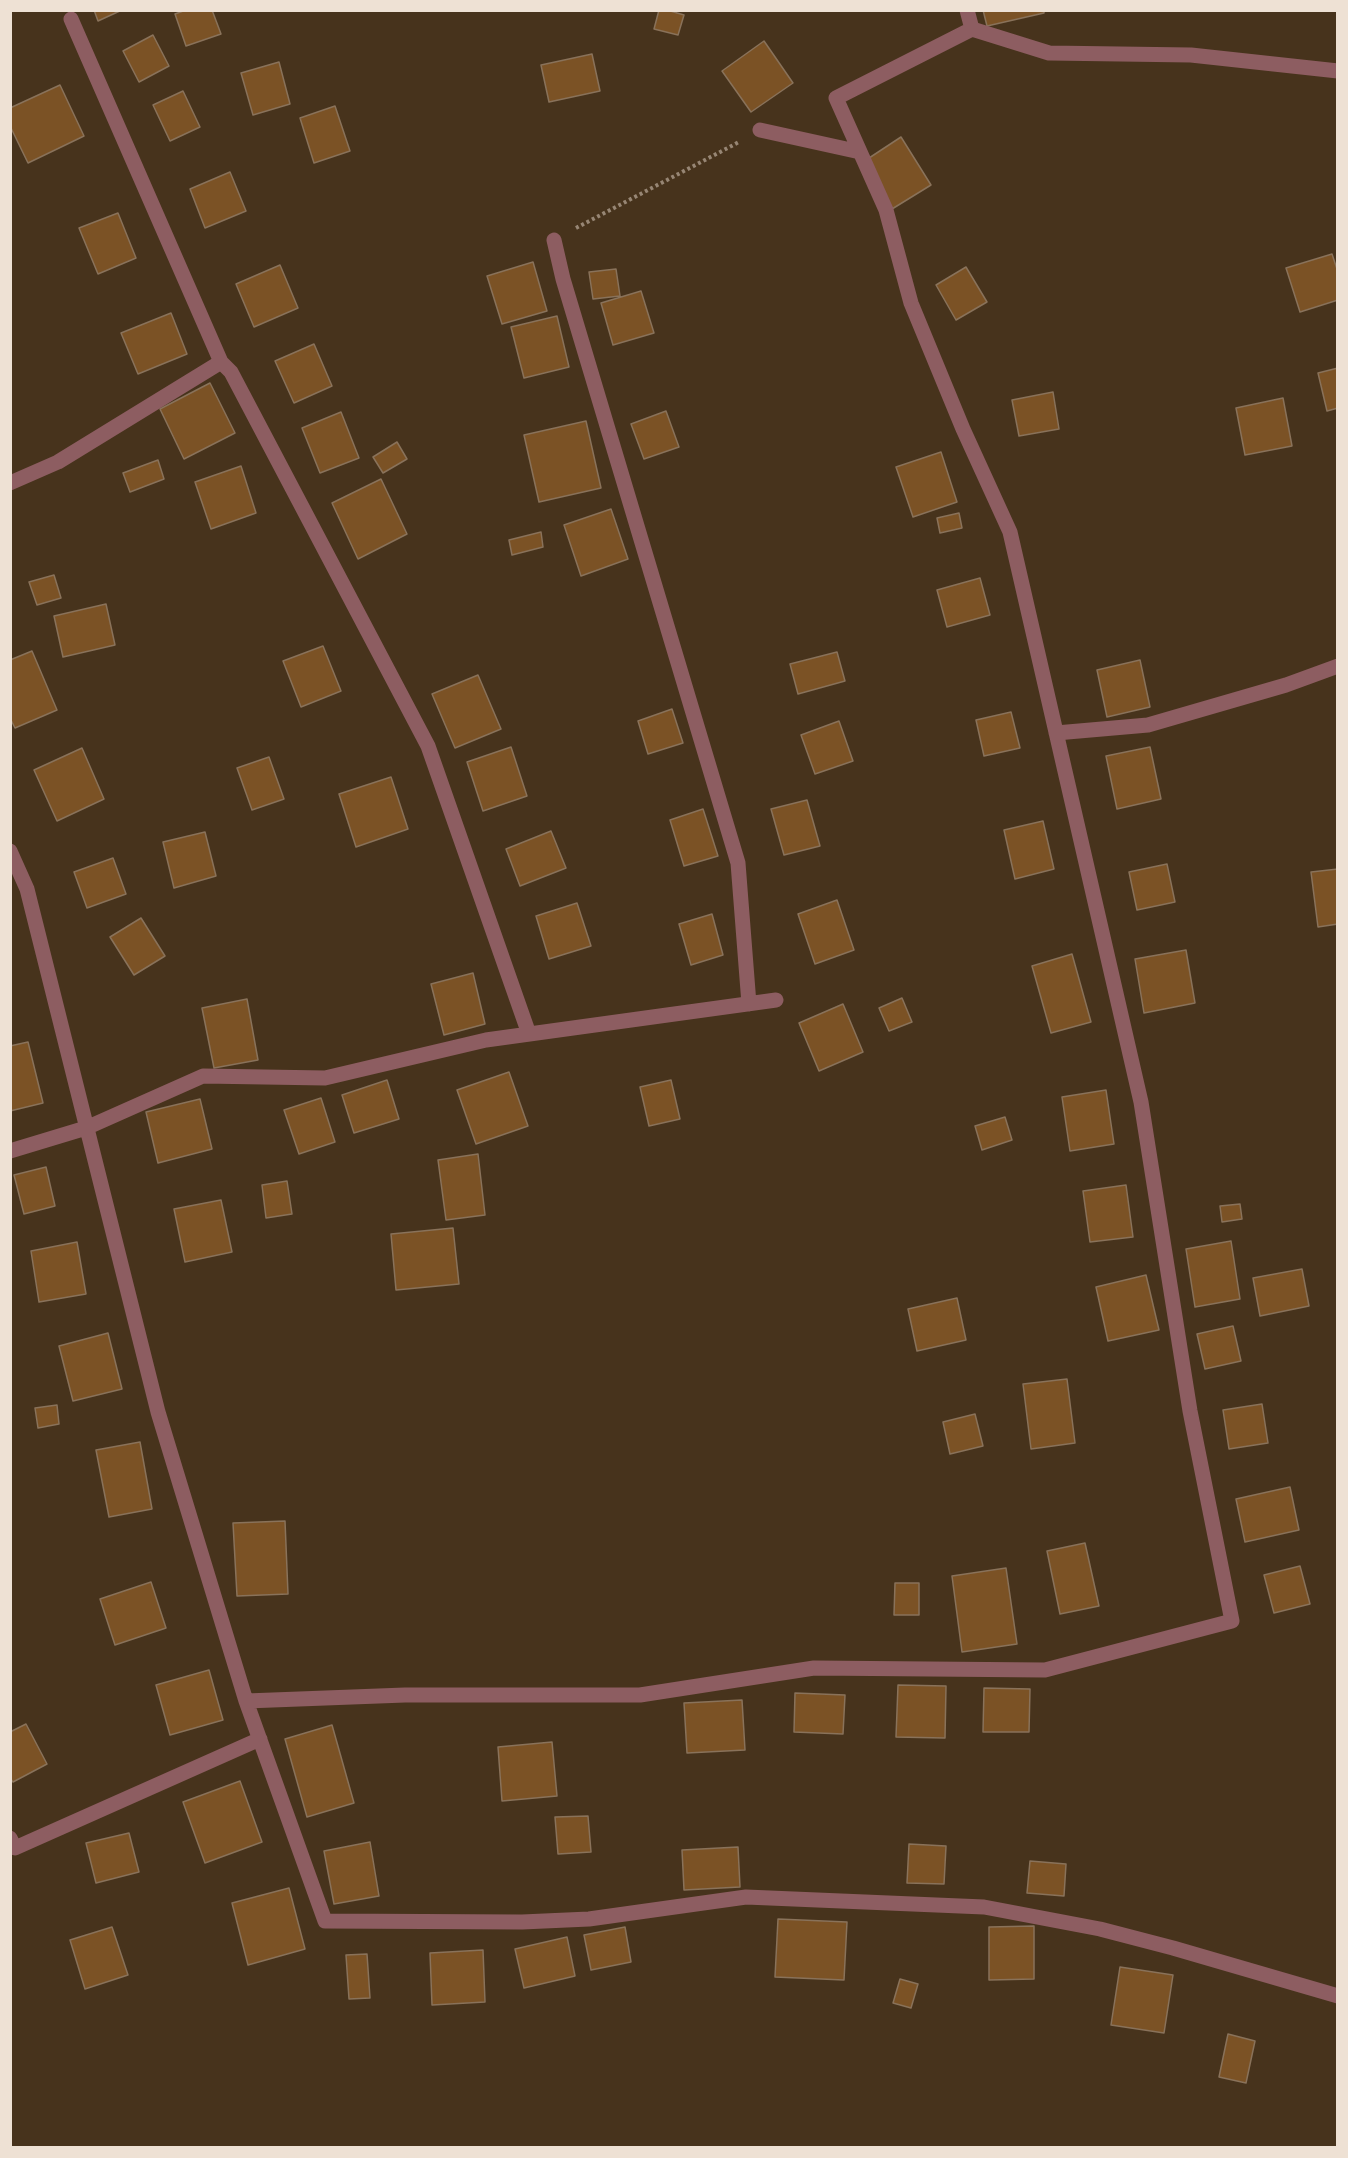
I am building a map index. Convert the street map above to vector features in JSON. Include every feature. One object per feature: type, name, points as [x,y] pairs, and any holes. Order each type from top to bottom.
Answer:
[{"type":"street","points":[[967,10],[972,29]]},
{"type":"street","points":[[71,19],[221,362],[231,372],[428,746],[529,1034]]},
{"type":"street","points":[[246,1701],[405,1695],[640,1695],[814,1668],[1045,1670],[1232,1621],[1190,1410],[1141,1102],[1010,532],[963,429],[911,303],[886,210],[836,98],[972,29],[1049,53],[1191,55],[1338,71]]},
{"type":"street","points":[[760,130],[860,152]]},
{"type":"street","points":[[554,240],[570,301],[738,863],[749,1004]]},
{"type":"street","points":[[10,483],[57,462],[221,362]]},
{"type":"street","points":[[1056,733],[1148,725],[1286,685],[1338,666]]},
{"type":"street","points":[[10,851],[27,889],[158,1412],[246,1701],[325,1921],[522,1922],[589,1919],[746,1897],[984,1907],[1100,1929],[1338,1996]]},
{"type":"street","points":[[10,1150],[86,1128],[203,1076],[325,1078],[486,1040],[776,1000]]},
{"type":"street","points":[[10,1838],[15,1848],[260,1739]]},
{"type":"path","points":[[554,240],[760,130]]},
{"type":"building","points":[[94,10],[122,10],[98,21]]},
{"type":"building","points":[[186,10],[212,10],[221,34],[186,46],[175,14]]},
{"type":"building","points":[[659,10],[684,15],[678,35],[654,29]]},
{"type":"building","points":[[983,10],[1044,10],[1044,13],[987,26]]},
{"type":"building","points":[[153,35],[169,66],[139,82],[123,51]]},
{"type":"building","points":[[764,41],[793,83],[751,112],[722,71]]},
{"type":"building","points":[[592,54],[600,91],[549,102],[541,65]]},
{"type":"building","points":[[279,62],[290,104],[253,115],[241,73]]},
{"type":"building","points":[[60,85],[84,136],[28,163],[10,126],[10,108]]},
{"type":"building","points":[[183,91],[200,127],[170,141],[153,105]]},
{"type":"building","points":[[335,106],[350,151],[314,163],[300,118]]},
{"type":"building","points":[[901,137],[931,185],[892,209],[863,162]]},
{"type":"building","points":[[230,172],[246,211],[205,228],[190,189]]},
{"type":"building","points":[[118,213],[136,258],[98,274],[79,228]]},
{"type":"building","points":[[1332,254],[1338,272],[1338,300],[1300,312],[1286,268]]},
{"type":"building","points":[[533,262],[547,311],[502,324],[487,276]]},
{"type":"building","points":[[280,265],[298,308],[254,327],[236,284]]},
{"type":"building","points":[[966,267],[987,302],[956,320],[936,285]]},
{"type":"building","points":[[616,269],[620,296],[593,299],[589,272]]},
{"type":"building","points":[[641,291],[654,333],[613,345],[601,303]]},
{"type":"building","points":[[171,313],[187,354],[138,374],[121,333]]},
{"type":"building","points":[[557,316],[569,367],[524,378],[511,327]]},
{"type":"building","points":[[314,344],[332,386],[294,403],[275,361]]},
{"type":"building","points":[[1338,368],[1338,408],[1327,411],[1318,373]]},
{"type":"building","points":[[210,383],[235,433],[184,459],[160,409]]},
{"type":"building","points":[[1053,392],[1059,429],[1019,436],[1012,400]]},
{"type":"building","points":[[1283,398],[1292,446],[1245,455],[1236,408]]},
{"type":"building","points":[[666,411],[679,447],[644,459],[631,424]]},
{"type":"building","points":[[341,412],[359,458],[320,473],[302,428]]},
{"type":"building","points":[[586,421],[601,488],[539,502],[524,435]]},
{"type":"building","points":[[397,442],[407,459],[383,473],[373,457]]},
{"type":"building","points":[[941,452],[957,502],[913,517],[896,467]]},
{"type":"building","points":[[158,460],[164,479],[130,492],[123,473]]},
{"type":"building","points":[[241,466],[256,513],[211,529],[195,482]]},
{"type":"building","points":[[381,479],[407,534],[358,559],[332,503]]},
{"type":"building","points":[[611,509],[628,559],[581,576],[564,525]]},
{"type":"building","points":[[959,513],[962,528],[940,533],[937,518]]},
{"type":"building","points":[[541,532],[543,547],[512,555],[509,540]]},
{"type":"building","points":[[54,575],[61,598],[37,605],[29,582]]},
{"type":"building","points":[[980,578],[990,615],[947,627],[937,590]]},
{"type":"building","points":[[106,604],[115,645],[63,657],[54,616]]},
{"type":"building","points":[[323,646],[341,691],[301,707],[283,661]]},
{"type":"building","points":[[32,651],[57,710],[15,728],[10,718],[10,660]]},
{"type":"building","points":[[837,652],[845,681],[798,694],[790,664]]},
{"type":"building","points":[[1140,660],[1150,707],[1107,717],[1097,670]]},
{"type":"building","points":[[478,675],[501,729],[455,748],[432,694]]},
{"type":"building","points":[[672,709],[683,743],[648,754],[638,721]]},
{"type":"building","points":[[1011,712],[1020,748],[984,756],[976,720]]},
{"type":"building","points":[[839,721],[853,761],[815,774],[801,735]]},
{"type":"building","points":[[511,747],[527,796],[483,811],[467,762]]},
{"type":"building","points":[[1150,747],[1161,799],[1117,809],[1106,756]]},
{"type":"building","points":[[82,748],[104,799],[57,821],[34,770]]},
{"type":"building","points":[[269,757],[284,799],[252,810],[237,768]]},
{"type":"building","points":[[391,777],[408,829],[356,847],[339,794]]},
{"type":"building","points":[[807,800],[820,846],[784,855],[771,809]]},
{"type":"building","points":[[703,809],[718,856],[684,866],[670,820]]},
{"type":"building","points":[[1043,821],[1054,869],[1015,879],[1004,830]]},
{"type":"building","points":[[551,831],[566,868],[520,886],[506,849]]},
{"type":"building","points":[[205,832],[216,876],[174,888],[163,842]]},
{"type":"building","points":[[113,858],[126,894],[87,908],[74,872]]},
{"type":"building","points":[[1167,864],[1175,902],[1137,910],[1129,872]]},
{"type":"building","points":[[1338,869],[1338,924],[1318,927],[1311,872]]},
{"type":"building","points":[[837,900],[854,950],[815,964],[798,914]]},
{"type":"building","points":[[577,903],[591,946],[549,959],[536,916]]},
{"type":"building","points":[[712,914],[723,955],[691,965],[679,924]]},
{"type":"building","points":[[141,918],[165,956],[134,975],[110,937]]},
{"type":"building","points":[[1186,950],[1195,1003],[1144,1013],[1135,959]]},
{"type":"building","points":[[1072,954],[1091,1022],[1051,1033],[1032,966]]},
{"type":"building","points":[[473,973],[485,1024],[444,1035],[431,984]]},
{"type":"building","points":[[902,998],[912,1022],[889,1031],[879,1008]]},
{"type":"building","points":[[247,999],[258,1060],[214,1068],[202,1008]]},
{"type":"building","points":[[843,1004],[863,1052],[819,1071],[799,1023]]},
{"type":"building","points":[[28,1042],[43,1103],[10,1111],[10,1046]]},
{"type":"building","points":[[509,1072],[528,1126],[476,1144],[457,1090]]},
{"type":"building","points":[[387,1080],[399,1119],[354,1133],[342,1095]]},
{"type":"building","points":[[671,1080],[680,1119],[649,1126],[640,1087]]},
{"type":"building","points":[[1106,1090],[1114,1144],[1070,1151],[1062,1097]]},
{"type":"building","points":[[321,1098],[335,1142],[299,1154],[284,1110]]},
{"type":"building","points":[[200,1099],[212,1149],[158,1163],[146,1112]]},
{"type":"building","points":[[1005,1117],[1012,1140],[982,1150],[975,1126]]},
{"type":"building","points":[[478,1154],[485,1215],[446,1220],[438,1160]]},
{"type":"building","points":[[46,1167],[55,1206],[24,1214],[14,1175]]},
{"type":"building","points":[[287,1181],[292,1214],[266,1218],[262,1185]]},
{"type":"building","points":[[1126,1185],[1133,1237],[1090,1242],[1083,1191]]},
{"type":"building","points":[[221,1200],[232,1252],[185,1262],[174,1209]]},
{"type":"building","points":[[1240,1204],[1242,1219],[1222,1222],[1220,1206]]},
{"type":"building","points":[[453,1228],[459,1284],[396,1290],[391,1234]]},
{"type":"building","points":[[1231,1241],[1240,1299],[1195,1307],[1186,1249]]},
{"type":"building","points":[[77,1242],[86,1294],[39,1302],[31,1251]]},
{"type":"building","points":[[1302,1269],[1309,1306],[1260,1316],[1253,1278]]},
{"type":"building","points":[[1146,1275],[1159,1330],[1108,1341],[1096,1287]]},
{"type":"building","points":[[957,1298],[966,1340],[917,1351],[908,1309]]},
{"type":"building","points":[[1233,1326],[1241,1361],[1205,1369],[1197,1334]]},
{"type":"building","points":[[108,1333],[122,1389],[73,1401],[59,1346]]},
{"type":"building","points":[[1067,1379],[1075,1443],[1031,1449],[1023,1384]]},
{"type":"building","points":[[1262,1404],[1268,1443],[1229,1449],[1223,1410]]},
{"type":"building","points":[[57,1405],[59,1424],[38,1428],[35,1408]]},
{"type":"building","points":[[975,1414],[983,1446],[950,1454],[943,1422]]},
{"type":"building","points":[[140,1442],[152,1509],[109,1517],[96,1450]]},
{"type":"building","points":[[1290,1487],[1299,1530],[1245,1542],[1236,1499]]},
{"type":"building","points":[[285,1521],[288,1594],[237,1596],[233,1523]]},
{"type":"building","points":[[1085,1543],[1099,1606],[1060,1614],[1047,1551]]},
{"type":"building","points":[[1300,1566],[1310,1604],[1274,1613],[1264,1575]]},
{"type":"building","points":[[1006,1568],[1017,1644],[962,1652],[952,1576]]},
{"type":"building","points":[[151,1582],[166,1628],[115,1645],[100,1599]]},
{"type":"building","points":[[895,1583],[919,1583],[919,1615],[894,1615]]},
{"type":"building","points":[[209,1670],[223,1720],[170,1735],[156,1685]]},
{"type":"building","points":[[898,1685],[946,1686],[945,1738],[896,1737]]},
{"type":"building","points":[[984,1688],[1030,1689],[1029,1732],[983,1732]]},
{"type":"building","points":[[795,1693],[845,1695],[843,1734],[794,1732]]},
{"type":"building","points":[[742,1700],[745,1750],[687,1753],[684,1703]]},
{"type":"building","points":[[26,1724],[47,1764],[13,1782],[10,1778],[10,1732]]},
{"type":"building","points":[[332,1725],[354,1803],[307,1817],[285,1739]]},
{"type":"building","points":[[552,1742],[557,1796],[502,1801],[498,1747]]},
{"type":"building","points":[[240,1781],[262,1842],[205,1863],[183,1802]]},
{"type":"building","points":[[588,1816],[591,1852],[558,1854],[555,1817]]},
{"type":"building","points":[[129,1833],[139,1872],[96,1883],[86,1843]]},
{"type":"building","points":[[370,1842],[379,1896],[334,1904],[324,1851]]},
{"type":"building","points":[[909,1844],[946,1846],[944,1884],[907,1883]]},
{"type":"building","points":[[738,1847],[740,1887],[684,1890],[682,1850]]},
{"type":"building","points":[[1030,1861],[1066,1864],[1064,1896],[1027,1893]]},
{"type":"building","points":[[289,1888],[305,1949],[248,1965],[232,1903]]},
{"type":"building","points":[[778,1919],[847,1922],[844,1980],[775,1977]]},
{"type":"building","points":[[1034,1926],[1034,1979],[989,1980],[989,1927]]},
{"type":"building","points":[[112,1927],[128,1975],[85,1989],[70,1940]]},
{"type":"building","points":[[625,1927],[631,1962],[591,1970],[584,1935]]},
{"type":"building","points":[[567,1937],[575,1976],[524,1988],[515,1949]]},
{"type":"building","points":[[483,1950],[485,2002],[432,2005],[430,1953]]},
{"type":"building","points":[[367,1954],[370,1998],[349,1999],[346,1955]]},
{"type":"building","points":[[1120,1967],[1173,1975],[1164,2033],[1111,2025]]},
{"type":"building","points":[[900,1979],[918,1984],[911,2008],[893,2003]]},
{"type":"building","points":[[1228,2034],[1255,2041],[1246,2083],[1219,2077]]}]
